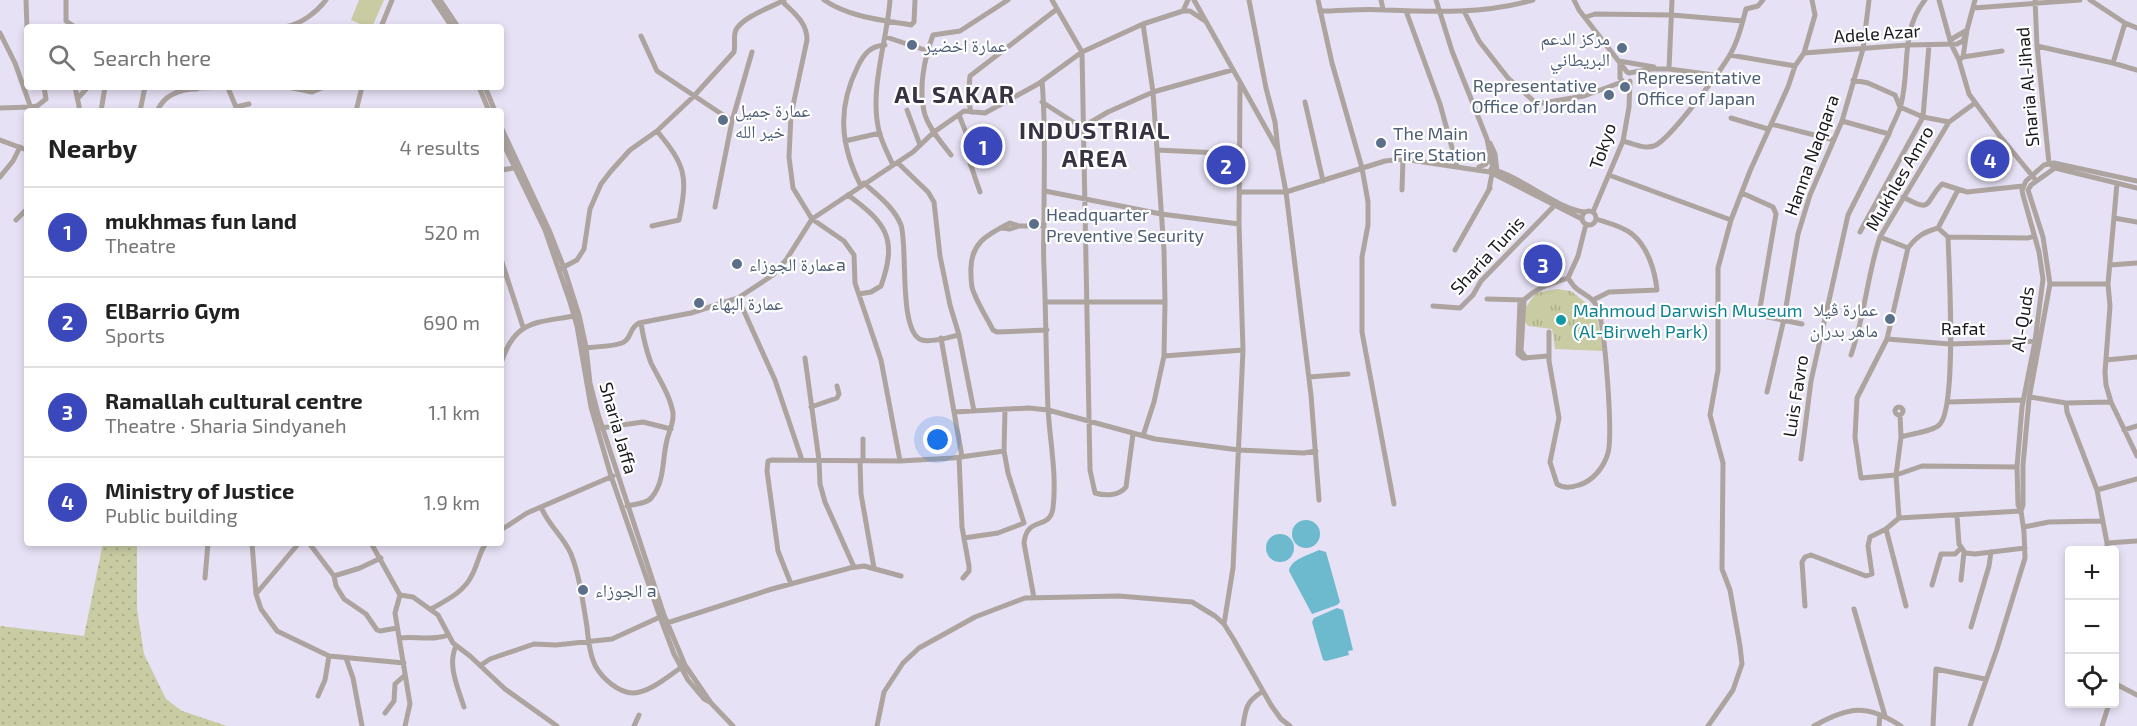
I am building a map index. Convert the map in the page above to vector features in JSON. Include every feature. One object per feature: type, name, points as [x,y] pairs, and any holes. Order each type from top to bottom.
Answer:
[{"type":"street","points":[[26,0],[27,24]]},
{"type":"street","points":[[64,24],[66,0]]},
{"type":"street","points":[[295,24],[314,13],[326,0]]},
{"type":"street","points":[[382,24],[392,0]]},
{"type":"street","points":[[434,0],[450,24]]},
{"type":"street","points":[[440,0],[456,24]]},
{"type":"street","points":[[561,268],[577,260],[584,249],[590,209],[602,184],[630,150],[657,131],[693,97],[734,52],[736,29],[782,0],[801,19],[807,32],[793,101],[789,158],[793,188],[812,219],[853,250],[855,283],[881,360],[900,461]]},
{"type":"street","points":[[824,0],[833,7],[853,15],[911,25],[914,24],[915,0]]},
{"type":"street","points":[[833,7],[837,0]]},
{"type":"street","points":[[890,0],[877,93],[880,133],[896,164],[928,192],[934,202],[946,285],[959,335],[974,411]]},
{"type":"street","points":[[951,155],[934,132],[925,114],[923,74],[933,35],[960,31],[1008,0]]},
{"type":"street","points":[[1052,0],[1082,52],[1090,470],[1095,493],[1123,492],[1126,487],[1133,434]]},
{"type":"street","points":[[1183,11],[1188,0]]},
{"type":"street","points":[[1194,0],[1278,150]]},
{"type":"street","points":[[1249,0],[1275,122],[1286,192],[1309,377],[1319,500]]},
{"type":"street","points":[[1318,0],[1332,63],[1362,168],[1368,202],[1368,225],[1362,257],[1362,332],[1394,504]]},
{"type":"street","points":[[1381,0],[1383,9]]},
{"type":"street","points":[[1436,0],[1452,51],[1493,155],[1506,176],[1584,222],[1592,224],[1596,219]]},
{"type":"street","points":[[1320,11],[1383,9],[1464,11],[1533,0]]},
{"type":"street","points":[[1574,0],[1579,10],[1586,16],[1619,62],[1626,78]]},
{"type":"street","points":[[1669,69],[1672,0]]},
{"type":"street","points":[[1623,141],[1645,147],[1659,144],[1684,118],[1730,55],[1740,35],[1746,9],[1758,6],[1763,0]]},
{"type":"street","points":[[1708,726],[1733,690],[1742,664],[1730,590],[1722,569],[1723,463],[1710,415],[1718,370],[1718,268],[1731,220],[1750,171],[1795,66],[1804,53],[1815,15],[1812,0]]},
{"type":"street","name":"Hanna Naqqara","points":[[1767,392],[1784,319],[1798,234],[1810,195],[1842,121],[1863,49],[1869,0]]},
{"type":"street","name":"Luis Favro","points":[[1801,459],[1811,381],[1848,215],[1900,107],[1911,27],[1925,0]]},
{"type":"street","points":[[1961,58],[1975,0]]},
{"type":"street","points":[[1973,8],[2080,0]]},
{"type":"street","points":[[2090,0],[2125,23],[2137,28]]},
{"type":"street","points":[[1939,1],[1951,42],[1961,58],[1969,94],[2035,178]]},
{"type":"street","name":"Sharia Al-Jihad","points":[[2035,2],[2037,46],[2049,163],[2055,168]]},
{"type":"street","points":[[971,112],[968,99],[970,76],[1057,9]]},
{"type":"street","points":[[583,348],[623,342],[632,327],[641,323],[691,313],[738,298],[773,275],[786,260],[812,219],[896,164],[934,132],[964,111],[985,113],[1036,85],[1082,52],[1143,24],[1183,11],[1190,11],[1205,21]]},
{"type":"street","points":[[1406,11],[1440,104],[1457,166]]},
{"type":"street","points":[[1464,11],[1479,41],[1508,78],[1537,104],[1584,96],[1640,71],[1669,69],[1714,75]]},
{"type":"street","points":[[1586,16],[1595,14],[1672,15],[1743,21]]},
{"type":"street","points":[[66,21],[70,24]]},
{"type":"street","points":[[2113,63],[2125,23]]},
{"type":"street","points":[[1143,24],[1153,92],[1164,251],[1165,302],[1164,356],[1154,402],[1143,436]]},
{"type":"street","points":[[1951,42],[1963,41],[1967,30]]},
{"type":"street","points":[[0,33],[24,87]]},
{"type":"street","points":[[641,36],[657,71],[732,121]]},
{"type":"street","points":[[886,37],[928,51]]},
{"type":"street","name":"Adele Azar","points":[[1804,53],[1951,42]]},
{"type":"street","points":[[885,45],[876,46],[866,52],[850,81],[843,111],[845,141],[851,163],[862,185],[896,213],[902,228],[908,320],[919,339],[926,341],[959,335]]},
{"type":"street","points":[[1860,232],[1923,117],[1929,45]]},
{"type":"street","points":[[2037,46],[2137,70]]},
{"type":"street","points":[[1961,58],[2002,51]]},
{"type":"street","points":[[715,207],[732,121],[752,52]]},
{"type":"street","points":[[1730,55],[1795,66]]},
{"type":"street","points":[[1619,62],[1659,69]]},
{"type":"street","points":[[1036,85],[1042,100],[1078,125],[1084,126],[1100,116],[1153,92],[1232,70]]},
{"type":"street","name":"Tokyo","points":[[1593,212],[1623,141],[1630,88],[1626,78]]},
{"type":"street","points":[[1853,80],[1868,83],[1894,95],[1900,107],[1923,117],[1949,123],[1975,103]]},
{"type":"street","points":[[1034,598],[1024,543],[1025,536],[1031,526],[1048,520],[1053,510],[1055,480],[1048,410],[1046,302],[1039,225],[1045,191],[1042,81]]},
{"type":"street","points":[[1224,624],[1233,568],[1243,350],[1239,224],[1240,85]]},
{"type":"street","points":[[25,90],[32,108]]},
{"type":"street","points":[[34,108],[46,99],[44,90]]},
{"type":"street","points":[[76,90],[80,108]]},
{"type":"street","points":[[78,99],[86,90]]},
{"type":"street","points":[[102,108],[104,90]]},
{"type":"street","points":[[141,108],[144,90]]},
{"type":"street","points":[[160,108],[163,101],[179,90]]},
{"type":"street","points":[[229,90],[236,107],[249,105]]},
{"type":"street","points":[[302,90],[312,92],[317,90]]},
{"type":"street","points":[[358,108],[361,90]]},
{"type":"street","points":[[480,90],[488,108]]},
{"type":"street","points":[[486,90],[494,108]]},
{"type":"street","points":[[1305,102],[1323,180]]},
{"type":"street","points":[[0,108],[24,109]]},
{"type":"street","points":[[907,110],[920,145]]},
{"type":"street","points":[[959,115],[976,158],[969,160],[980,192]]},
{"type":"street","points":[[1731,118],[1834,140]]},
{"type":"street","points":[[1842,121],[1888,134]]},
{"type":"street","name":"Mukhles Amro","points":[[1851,355],[1859,333],[1875,250],[1880,237],[1949,123]]},
{"type":"street","points":[[652,226],[678,220],[685,186],[681,166],[657,131]]},
{"type":"street","name":"Sharia Jaffa","points":[[504,133],[549,230],[579,315],[590,383],[614,475],[683,666],[711,703],[733,726]]},
{"type":"street","points":[[845,141],[880,133]]},
{"type":"street","points":[[0,140],[24,149]]},
{"type":"street","points":[[504,146],[561,268],[583,348],[591,407],[660,617],[683,666],[653,686],[634,693],[608,681],[595,666],[582,597],[570,554],[541,507]]},
{"type":"street","points":[[0,177],[13,161],[20,147]]},
{"type":"street","points":[[1157,150],[1241,154]]},
{"type":"street","points":[[1482,169],[1493,155]]},
{"type":"street","points":[[1455,250],[1491,185],[1495,172],[1493,155]]},
{"type":"street","points":[[1402,190],[1403,159]]},
{"type":"street","points":[[1240,192],[1286,192],[1385,161],[1403,159],[1495,172],[1569,208],[1593,212],[1596,219],[1624,229],[1633,235],[1651,263],[1657,290],[1609,292],[1593,300]]},
{"type":"street","points":[[2035,178],[2049,163],[2059,163],[2137,181]]},
{"type":"street","points":[[504,170],[514,168]]},
{"type":"street","points":[[1903,197],[1924,205],[1929,202],[1941,184],[1967,192],[2023,186],[2055,168],[2137,188]]},
{"type":"street","points":[[1482,169],[1491,185]]},
{"type":"street","points":[[1609,175],[1731,220]]},
{"type":"street","points":[[1491,185],[1506,176]]},
{"type":"street","name":"Al-Quds","points":[[1970,726],[2022,569],[2025,548],[2024,527],[2018,505],[2017,467],[2023,400],[2050,284],[2043,237],[2028,194],[2035,178]]},
{"type":"street","points":[[2117,183],[2108,284],[2110,306],[2106,385],[2111,402],[2137,456]]},
{"type":"street","name":"Al-Quds","points":[[2021,511],[2023,465],[2043,279],[2023,195],[2023,186]]},
{"type":"street","points":[[1958,190],[1938,228],[1916,237],[1908,248],[1887,339],[1857,398],[1855,437],[1862,478],[1896,475],[1923,466],[2017,467]]},
{"type":"street","points":[[1045,191],[1161,214],[1239,224]]},
{"type":"street","points":[[1742,193],[1773,207],[1776,214],[1759,314]]},
{"type":"street","points":[[848,195],[881,223],[889,244],[888,259],[881,286],[871,292],[859,294]]},
{"type":"street","name":"Sharia Tunis","points":[[1433,306],[1460,308],[1467,303],[1481,281],[1555,205]]},
{"type":"street","points":[[16,220],[24,211]]},
{"type":"street","points":[[1548,356],[1526,358],[1521,351],[1522,301],[1543,286],[1568,278],[1578,256],[1585,212]]},
{"type":"street","points":[[2114,218],[2137,222]]},
{"type":"street","points":[[1039,225],[1001,228],[987,235],[971,259],[974,293],[993,330],[997,332],[1047,330]]},
{"type":"street","points":[[1938,228],[1948,237],[2028,238],[2034,236]]},
{"type":"street","points":[[1880,237],[1908,248]]},
{"type":"street","points":[[1901,437],[1939,426],[1948,402],[1950,344],[1948,237]]},
{"type":"street","points":[[2110,265],[2137,262]]},
{"type":"street","points":[[504,268],[523,327]]},
{"type":"street","points":[[1549,332],[1548,356],[1558,418],[1550,462],[1557,484],[1564,488],[1575,487],[1596,475],[1609,450],[1605,347],[1598,308],[1593,300],[1576,289],[1568,278]]},
{"type":"street","points":[[2050,284],[2108,284]]},
{"type":"street","points":[[738,298],[775,380],[802,460]]},
{"type":"street","points":[[1487,298],[1522,301]]},
{"type":"street","points":[[1046,302],[1165,302]]},
{"type":"street","points":[[1738,311],[1802,324]]},
{"type":"street","points":[[504,351],[523,327],[574,316]]},
{"type":"street","points":[[627,506],[651,499],[661,481],[673,413],[651,362],[641,323]]},
{"type":"street","points":[[941,338],[961,457],[964,538],[969,572],[963,578]]},
{"type":"street","name":"Rafat","points":[[1887,339],[1950,344],[2038,341]]},
{"type":"street","points":[[1164,356],[1243,350]]},
{"type":"street","points":[[2106,360],[2137,357]]},
{"type":"street","points":[[805,358],[819,460],[820,484],[825,502],[854,567]]},
{"type":"street","points":[[1309,377],[1348,374]]},
{"type":"street","points":[[811,407],[837,398],[839,394],[837,386]]},
{"type":"street","points":[[2030,397],[2066,403],[2111,402]]},
{"type":"street","points":[[1948,402],[2023,400]]},
{"type":"street","points":[[2066,403],[2067,412],[2097,490],[2107,543],[2137,541]]},
{"type":"street","points":[[954,412],[1029,408],[1048,410],[1143,436],[1239,450],[1304,453],[1316,451]]},
{"type":"street","points":[[964,538],[998,533],[1024,523],[1008,473],[1004,451],[1005,410]]},
{"type":"street","points":[[1899,518],[1896,475],[1901,437],[1900,415]]},
{"type":"street","points":[[602,428],[643,422],[671,429]]},
{"type":"street","points":[[2124,430],[2137,426]]},
{"type":"street","points":[[863,440],[861,494],[874,568]]},
{"type":"street","points":[[791,584],[778,551],[767,464],[771,460],[900,461],[961,457],[1004,451]]},
{"type":"street","points":[[504,528],[527,513],[614,475]]},
{"type":"street","points":[[2097,490],[2137,479]]},
{"type":"street","points":[[1805,606],[1803,558],[1810,555],[1869,576],[1873,570],[1869,541],[1873,535],[1886,529],[1899,518],[2021,511]]},
{"type":"street","points":[[1957,516],[1962,550],[1961,580]]},
{"type":"street","points":[[2024,527],[2049,522],[2102,521]]},
{"type":"street","points":[[1886,529],[1906,606]]},
{"type":"street","points":[[205,578],[208,546]]},
{"type":"street","points":[[252,546],[256,594],[261,609],[277,631],[329,656],[404,663]]},
{"type":"street","points":[[256,594],[296,546]]},
{"type":"street","points":[[311,546],[334,576],[339,593],[366,614],[377,630],[397,628]]},
{"type":"street","points":[[373,546],[400,595],[395,613],[410,704],[405,726]]},
{"type":"street","points":[[431,609],[465,587],[474,572],[484,546]]},
{"type":"street","points":[[1932,585],[1941,554],[1955,554],[1962,550],[1974,554],[2025,548]]},
{"type":"street","points":[[1971,627],[1991,552]]},
{"type":"street","points":[[334,576],[360,568],[381,558]]},
{"type":"street","points":[[667,623],[854,567],[874,568],[902,576]]},
{"type":"street","points":[[400,595],[413,597],[431,609],[438,615],[456,646],[481,665],[506,689],[557,726]]},
{"type":"street","points":[[877,726],[884,692],[903,663],[919,648],[975,617],[1016,600],[1119,596],[1198,605],[1224,624],[1281,719],[1290,726]]},
{"type":"street","points":[[1854,609],[1882,716],[1879,726]]},
{"type":"street","points":[[481,665],[490,658],[534,644],[556,645],[620,637],[660,617]]},
{"type":"street","points":[[399,638],[416,636],[442,638],[448,635]]},
{"type":"street","points":[[456,646],[453,672],[464,707]]},
{"type":"street","points":[[318,696],[325,680],[329,656]]},
{"type":"street","points":[[346,658],[353,678],[362,726]]},
{"type":"street","points":[[1933,726],[1936,669],[1985,679]]},
{"type":"street","points":[[385,713],[394,701],[395,684],[404,676]]},
{"type":"street","points":[[2119,684],[2137,694]]},
{"type":"street","points":[[1243,726],[1245,709],[1250,699],[1263,691]]},
{"type":"street","points":[[2102,726],[2108,708]]},
{"type":"street","points":[[1814,726],[1837,713],[1848,710],[1859,710],[1882,716],[1901,726]]},
{"type":"street","points":[[634,726],[639,715]]},
{"type":"green space","points":[[359,0],[384,0],[373,24],[360,24],[351,20]]},
{"type":"green space","name":"Mahmoud Darwish Museum (Al-Birweh Park)","points":[[1557,289],[1571,291],[1596,311],[1603,351],[1555,349],[1552,329],[1528,326],[1520,315],[1536,293]]},
{"type":"green space","points":[[102,546],[137,546],[137,609],[144,654],[166,699],[182,711],[227,726],[0,726],[0,626],[84,636]]},
{"type":"water","points":[[1306,520],[1316,524],[1320,534],[1316,544],[1306,548],[1296,544],[1292,534],[1296,524]]},
{"type":"water","points":[[1280,534],[1290,538],[1294,548],[1290,558],[1280,562],[1270,558],[1266,548],[1270,538]]},
{"type":"water","points":[[1319,550],[1326,552],[1340,602],[1312,614],[1289,571],[1297,560]]},
{"type":"water","points":[[1337,608],[1343,610],[1353,650],[1348,651],[1349,655],[1326,661],[1323,660],[1312,622],[1314,618]]},
{"type":"place","name":"عمارة اخضير","points":[[912,45]]},
{"type":"place","name":"مركز الدعم البريطاني","points":[[1622,48]]},
{"type":"place","name":"Representative Office of Japan","points":[[1625,87]]},
{"type":"place","name":"Representative Office of Jordan","points":[[1609,95]]},
{"type":"place","name":"عمارة جميل خير الله","points":[[723,120]]},
{"type":"place","name":"The Main Fire Station","points":[[1381,143]]},
{"type":"place","name":"mukhmas fun land","points":[[983,146]]},
{"type":"place","name":"Ministry of Justice","points":[[1990,159]]},
{"type":"place","name":"ElBarrio Gym","points":[[1226,165]]},
{"type":"place","name":"Headquarter Preventive Security","points":[[1034,224]]},
{"type":"place","name":"عمارة الجوزاءa","points":[[737,264]]},
{"type":"place","name":"Ramallah cultural centre","points":[[1543,264]]},
{"type":"place","name":"عمارة البهاء","points":[[699,303]]},
{"type":"place","name":"عمارة ڤيلا ماهر بدران","points":[[1890,319]]},
{"type":"place","name":"Mahmoud Darwish Museum (Al-Birweh Park)","points":[[1561,320]]},
{"type":"place","name":"الجوزاء a","points":[[583,590]]},
{"type":"district","name":"AL SAKAR","points":[[955,93]]},
{"type":"district","name":"INDUSTRIAL AREA","points":[[1095,143]]}]
